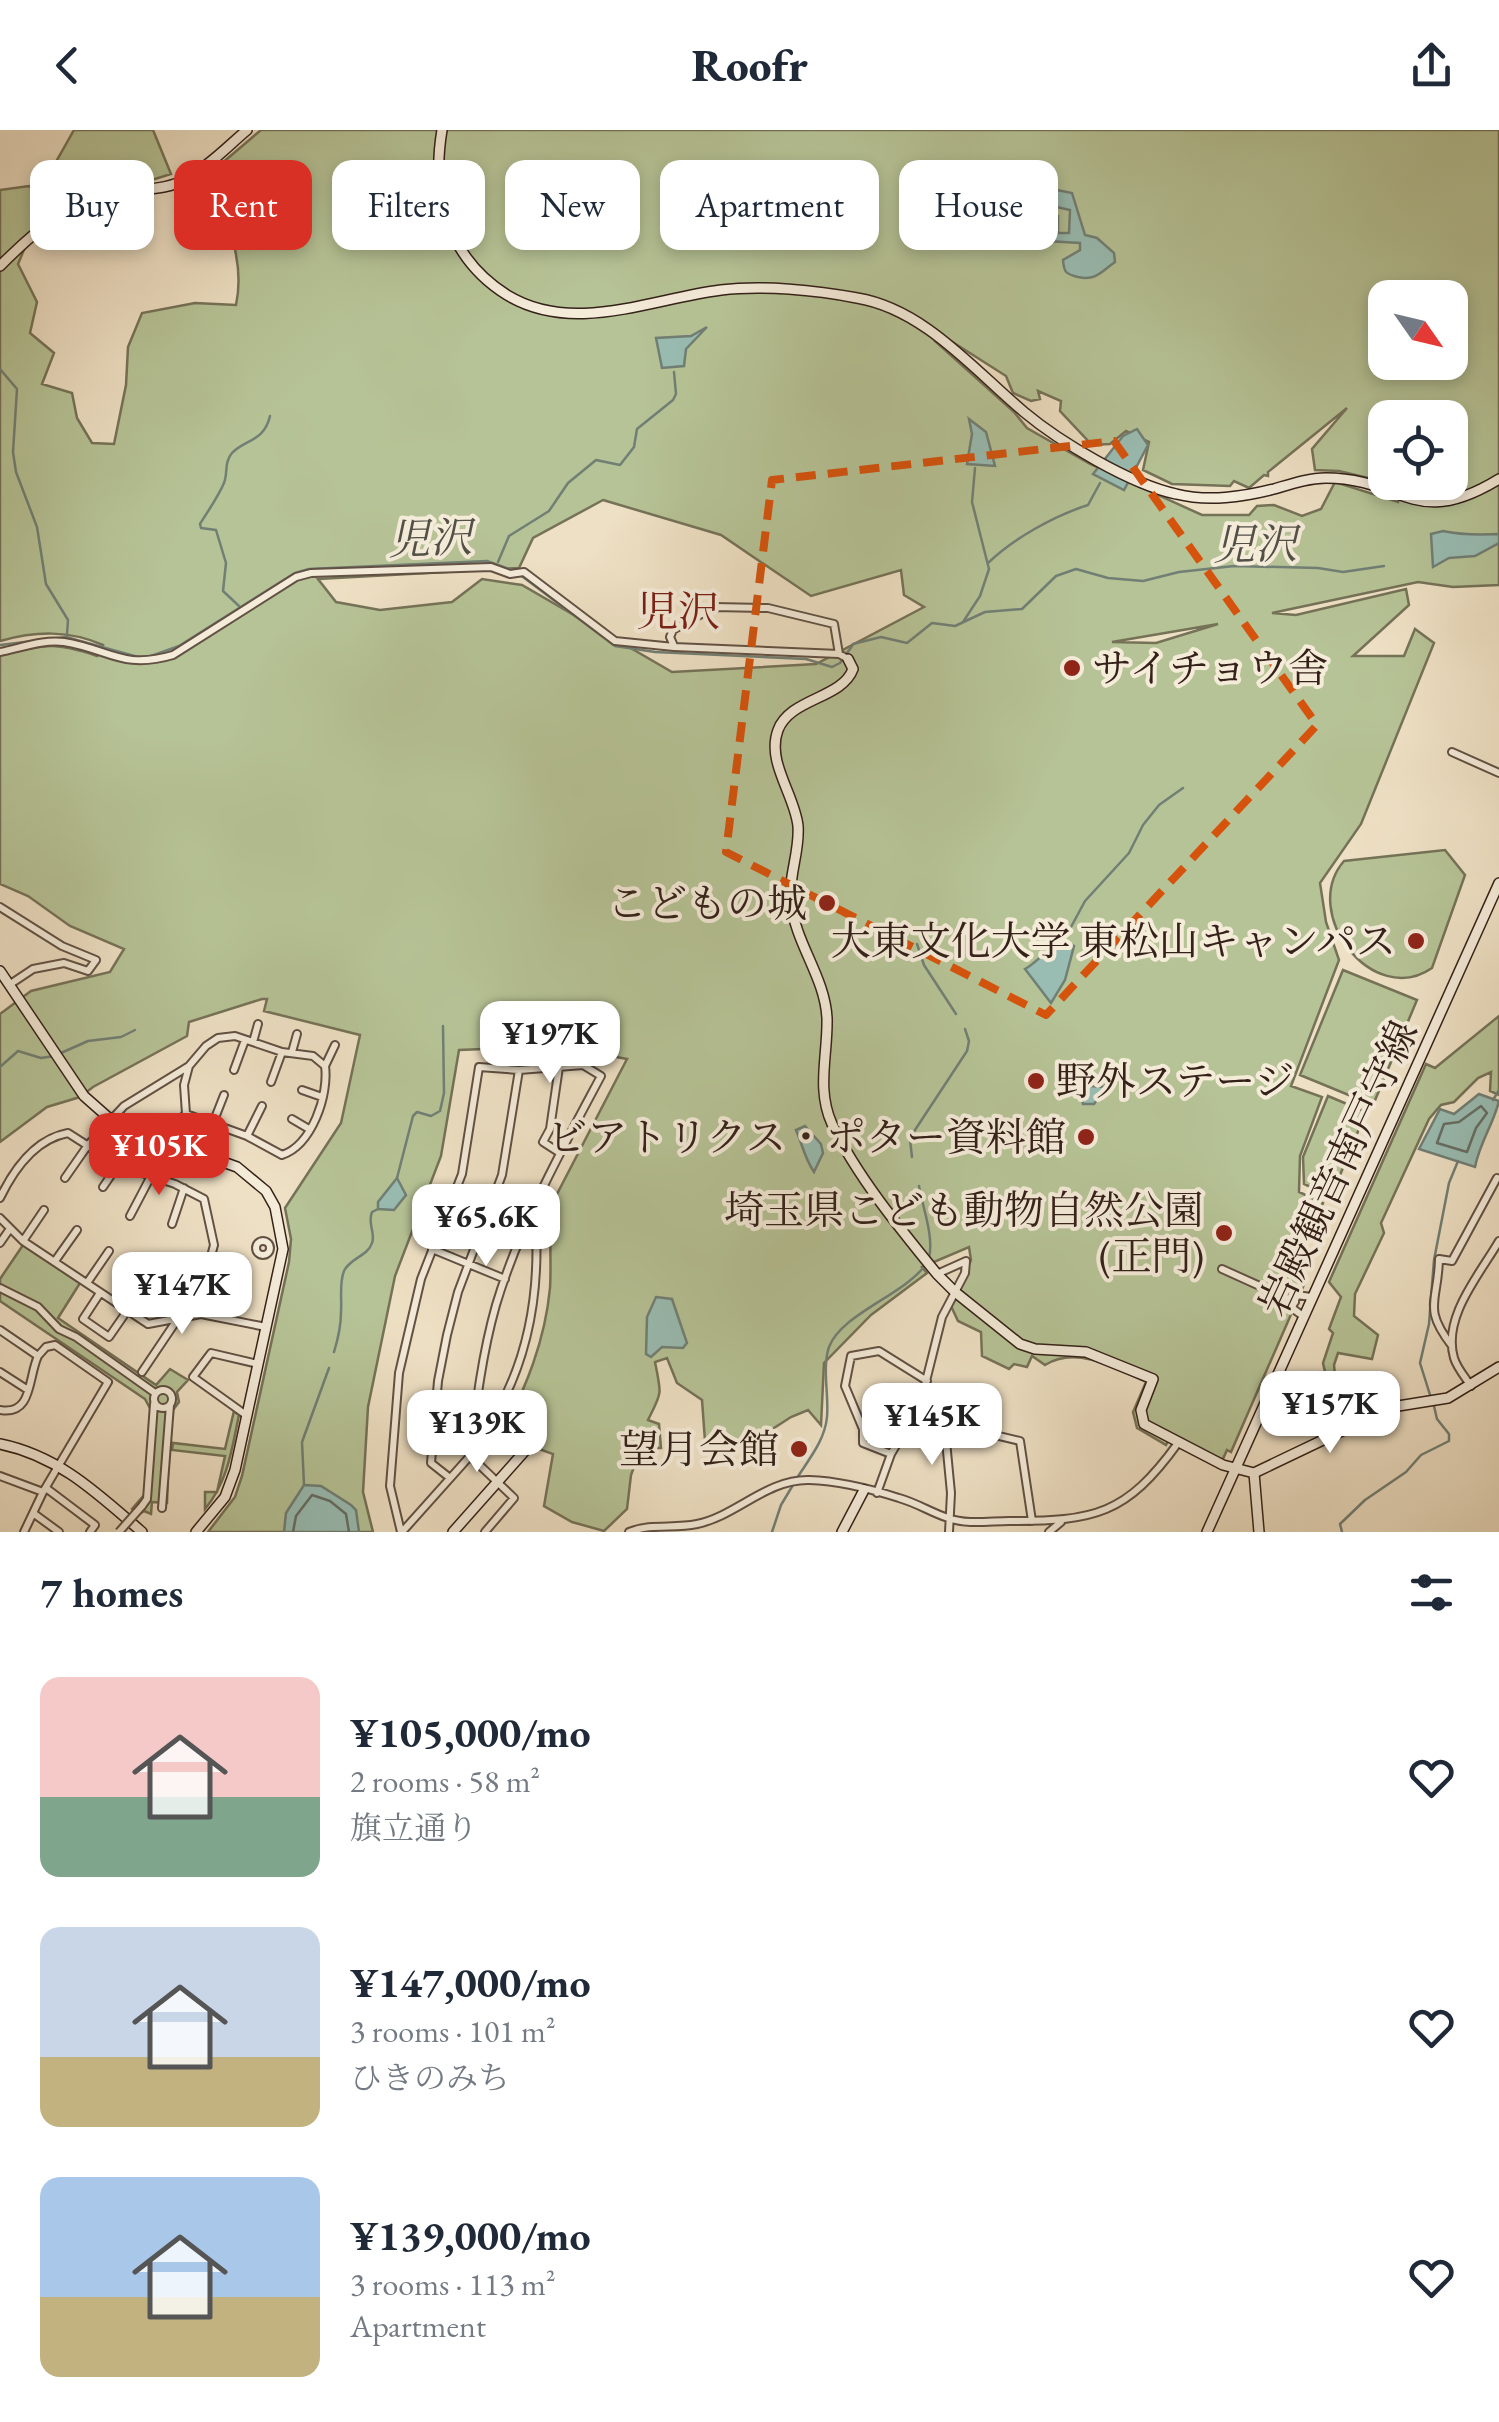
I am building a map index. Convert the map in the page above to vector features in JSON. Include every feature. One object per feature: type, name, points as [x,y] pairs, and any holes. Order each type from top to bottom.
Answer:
[{"type":"street","points":[[0,266],[23,240],[50,220],[109,195],[158,188],[188,178],[247,130]]},
{"type":"street","points":[[442,130],[438,182],[448,227],[462,252],[476,270],[523,303],[556,314],[596,314],[725,290],[860,298],[892,308],[924,326],[1026,413],[1086,454],[1148,485],[1180,495],[1222,498],[1326,478],[1433,503],[1476,493],[1499,479]]},
{"type":"street","points":[[0,652],[63,642],[122,660],[150,662],[173,655],[284,585],[311,574],[490,567],[517,573],[615,640],[843,656]]},
{"type":"street","points":[[674,647],[670,638],[673,630],[714,607],[754,607],[834,624],[843,656],[853,669],[847,680],[793,712],[778,732],[777,760],[798,821],[790,900],[822,990],[827,1016],[822,1088],[830,1120],[889,1210],[954,1292],[1020,1344],[1034,1349],[1086,1352],[1153,1379],[1141,1410],[1141,1419],[1148,1428],[1234,1469],[1254,1473],[1392,1407],[1448,1398],[1499,1367]]},
{"type":"street","points":[[1452,752],[1499,773]]},
{"type":"street","name":"岩殿観音南戸守線","points":[[1207,1532],[1499,883]]},
{"type":"street","points":[[0,908],[62,946],[96,960],[88,971],[64,963],[33,970],[10,985]]},
{"type":"street","points":[[0,971],[84,1096],[110,1119],[237,1167],[255,1180],[276,1206],[282,1249],[247,1415],[228,1491],[196,1532]]},
{"type":"street","points":[[234,1070],[258,1024]]},
{"type":"street","points":[[292,1052],[297,1034]]},
{"type":"street","points":[[65,1178],[110,1119],[133,1099],[189,1066],[218,1038],[235,1036],[282,1052],[313,1056],[325,1066]]},
{"type":"street","points":[[189,1066],[183,1103],[186,1114],[247,1136],[282,1155],[291,1152],[309,1129],[322,1096],[325,1066],[336,1045]]},
{"type":"street","points":[[271,1082],[282,1052]]},
{"type":"street","points":[[583,1065],[602,1076],[560,1153],[506,1279],[491,1324],[470,1456],[401,1532],[390,1486],[396,1406],[414,1302],[462,1174],[479,1067],[519,1070],[583,1065]]},
{"type":"street","points":[[559,1066],[550,1129],[543,1142],[560,1153]]},
{"type":"street","points":[[450,1478],[431,1463],[447,1335],[468,1264],[502,1175],[519,1070]]},
{"type":"street","points":[[302,1090],[322,1096]]},
{"type":"street","points":[[213,1123],[224,1095]]},
{"type":"street","points":[[247,1136],[262,1106]]},
{"type":"street","points":[[165,1141],[171,1127],[186,1114]]},
{"type":"street","points":[[292,1119],[309,1129]]},
{"type":"street","points":[[0,1198],[24,1159],[60,1134],[68,1133],[118,1165],[199,1194],[208,1206],[214,1245],[210,1256],[197,1264],[138,1277],[119,1304]]},
{"type":"street","points":[[102,1187],[118,1165]]},
{"type":"street","points":[[130,1216],[150,1176]]},
{"type":"street","points":[[1471,1386],[1456,1365],[1452,1346],[1435,1324],[1432,1311],[1438,1259],[1452,1261],[1497,1178]]},
{"type":"street","points":[[172,1224],[184,1188]]},
{"type":"street","points":[[23,1241],[44,1210]]},
{"type":"street","points":[[0,1218],[23,1241],[148,1324],[206,1314],[266,1327]]},
{"type":"street","points":[[475,1411],[497,1412],[527,1338],[538,1266],[536,1228],[528,1225]]},
{"type":"street","points":[[0,1242],[10,1230]]},
{"type":"street","points":[[56,1262],[77,1230]]},
{"type":"street","points":[[1452,1346],[1464,1298],[1499,1240]]},
{"type":"street","points":[[270,1249],[282,1249]]},
{"type":"street","points":[[432,1249],[506,1279]]},
{"type":"street","points":[[86,1283],[109,1250]]},
{"type":"street","points":[[877,1493],[891,1454],[920,1405],[942,1318],[964,1274],[966,1260],[937,1274]]},
{"type":"street","points":[[1222,1268],[1295,1302]]},
{"type":"street","points":[[0,1288],[38,1307],[60,1329],[155,1393]]},
{"type":"street","points":[[100,1292],[83,1319],[110,1337],[128,1311]]},
{"type":"street","points":[[1303,1316],[1292,1308],[1302,1294],[1311,1297]]},
{"type":"street","points":[[142,1372],[178,1319]]},
{"type":"street","points":[[0,1330],[38,1356]]},
{"type":"street","points":[[0,1410],[15,1411],[28,1390],[38,1356],[46,1347],[56,1344],[108,1382],[44,1490],[24,1532]]},
{"type":"street","points":[[891,1454],[863,1443],[863,1429],[845,1386],[851,1356],[879,1351],[927,1380]]},
{"type":"street","points":[[247,1415],[193,1377],[211,1354],[258,1364]]},
{"type":"street","points":[[0,1372],[28,1390]]},
{"type":"street","points":[[144,1502],[162,1503],[172,1397],[164,1390],[155,1393]]},
{"type":"street","points":[[119,1532],[144,1502],[155,1393]]},
{"type":"street","points":[[154,1404],[160,1408],[170,1405]]},
{"type":"street","points":[[949,1532],[949,1424],[1020,1442],[1032,1522]]},
{"type":"street","points":[[630,1532],[652,1525],[698,1524],[789,1482],[805,1480],[900,1498],[950,1519],[1032,1522],[1084,1518],[1128,1499],[1152,1479],[1178,1443]]},
{"type":"street","points":[[0,1444],[59,1465],[142,1532]]},
{"type":"street","points":[[452,1532],[531,1444]]},
{"type":"street","points":[[470,1456],[514,1498],[485,1532]]},
{"type":"street","points":[[1254,1473],[1260,1532]]},
{"type":"street","points":[[0,1489],[3,1476],[44,1490],[94,1525],[90,1532]]},
{"type":"street","points":[[842,1532],[864,1490]]},
{"type":"street","points":[[33,1514],[59,1532]]},
{"type":"street","points":[[1049,1532],[1062,1521]]},
{"type":"highlighted area","points":[[1114,441],[1317,725],[1046,1015],[726,852],[772,480]]},
{"type":"green space","points":[[74,130],[153,130],[171,174],[154,179],[154,160],[57,160]]},
{"type":"green space","points":[[261,130],[1499,130],[1499,585],[1453,587],[1418,582],[1272,613],[1296,615],[1406,589],[1409,605],[1353,656],[1404,656],[1415,629],[1434,643],[1361,824],[1320,883],[1326,922],[1339,960],[1291,1086],[1322,1097],[1300,1156],[1299,1192],[1323,1203],[1292,1272],[1306,1280],[1231,1452],[1227,1450],[1222,1461],[1170,1437],[1166,1445],[1137,1428],[1133,1412],[1146,1382],[1122,1371],[1083,1358],[1057,1359],[1045,1365],[1032,1356],[1027,1367],[1014,1364],[1009,1369],[982,1356],[981,1332],[958,1321],[951,1306],[971,1260],[969,1247],[922,1267],[927,1273],[871,1315],[824,1363],[821,1425],[808,1410],[757,1439],[705,1441],[702,1400],[677,1383],[667,1358],[655,1362],[659,1393],[648,1420],[659,1424],[661,1448],[641,1448],[631,1475],[627,1509],[604,1531],[572,1522],[544,1506],[553,1454],[501,1435],[526,1382],[544,1327],[556,1196],[627,1059],[557,1046],[459,1050],[441,1156],[395,1276],[368,1407],[363,1492],[373,1532],[208,1532],[235,1497],[242,1476],[289,1262],[291,1239],[285,1208],[341,1123],[360,1035],[264,1011],[267,999],[262,999],[189,1022],[187,1036],[80,1097],[47,1107],[0,1142],[0,1014],[31,991],[110,972],[124,949],[70,926],[28,896],[0,884],[0,655],[48,646],[97,656],[103,645],[52,634],[0,641],[0,190],[30,187],[30,236],[18,264],[37,302],[30,333],[54,353],[42,384],[72,393],[77,418],[92,443],[114,444],[126,385],[128,347],[142,313],[195,303],[236,305],[235,250],[312,250],[312,160],[226,160]],"holes":[[[603,500],[721,535],[811,596],[901,570],[904,595],[924,607],[816,664],[672,672],[522,585],[482,579],[452,602],[380,610],[336,602],[318,579],[519,568],[533,538]],[[1218,624],[1156,643],[1112,642]]]},
{"type":"green space","points":[[1445,850],[1465,875],[1432,968],[1409,977],[1387,976],[1366,966],[1337,929],[1330,905],[1332,882],[1344,861]]},
{"type":"green space","points":[[1343,970],[1417,1000],[1373,1105],[1300,1075]]},
{"type":"green space","points":[[1499,1016],[1499,1095],[1490,1091],[1491,1072],[1478,1078],[1454,1102],[1441,1105],[1429,1119],[1381,1223],[1384,1233],[1355,1294],[1354,1316],[1378,1335],[1372,1359],[1338,1353],[1334,1365],[1338,1406],[1299,1424],[1293,1412],[1308,1385],[1328,1385],[1323,1363],[1333,1333],[1329,1329],[1341,1297],[1329,1282],[1426,1064],[1435,1068]]},
{"type":"green space","points":[[1328,1096],[1366,1112],[1331,1197],[1304,1184],[1303,1157]]},
{"type":"green space","points":[[23,1245],[80,1283],[58,1318],[156,1385],[170,1369],[188,1380],[177,1392],[179,1402],[170,1414],[167,1503],[152,1502],[151,1514],[144,1511],[138,1515],[132,1509],[145,1494],[152,1412],[145,1399],[0,1301],[0,1279]]},
{"type":"green space","points":[[234,1411],[239,1415],[234,1440],[217,1491],[225,1456],[172,1450],[173,1443],[225,1449]]},
{"type":"green space","points":[[205,1492],[217,1492],[213,1499],[205,1509]]},
{"type":"water","points":[[1058,190],[1072,193],[1085,235],[1097,238],[1114,253],[1115,262],[1098,275],[1084,278],[1065,270],[1063,260],[1080,250],[1080,243],[1058,242],[1058,233],[1069,233],[1070,210],[1058,207]]},
{"type":"water","points":[[707,327],[686,349],[684,366],[662,368],[656,338],[691,336]]},
{"type":"water","points":[[969,419],[986,432],[995,466],[967,464],[972,434]]},
{"type":"water","points":[[1137,429],[1148,445],[1124,490],[1093,474],[1123,436]]},
{"type":"water","points":[[1431,534],[1499,534],[1499,543],[1475,556],[1449,558],[1433,567]]},
{"type":"water","points":[[1064,940],[1074,946],[1065,980],[1051,1003],[1025,969]]},
{"type":"water","points":[[1117,1069],[1124,1073],[1117,1082],[1094,1104],[1083,1104],[1079,1080],[1085,1078],[1090,1086],[1104,1087]]},
{"type":"water","points":[[1479,1094],[1499,1101],[1475,1167],[1419,1149],[1440,1109],[1454,1114]]},
{"type":"water","points":[[805,1126],[821,1144],[823,1153],[814,1172],[796,1130]]},
{"type":"water","points":[[397,1178],[406,1195],[394,1210],[378,1209],[378,1202]]},
{"type":"water","points":[[656,1297],[672,1299],[687,1343],[683,1348],[662,1347],[651,1357],[646,1354],[647,1317]]},
{"type":"water","points":[[304,1485],[321,1486],[351,1505],[356,1510],[359,1532],[284,1532],[286,1513]]},
{"type":"waterway","points":[[0,369],[17,389],[13,452],[16,472],[37,527],[46,584],[68,620],[67,634]]},
{"type":"waterway","points":[[498,562],[509,536],[549,511],[568,483],[596,460],[620,465],[634,447],[637,429],[673,400],[674,372]]},
{"type":"waterway","points":[[239,606],[223,591],[226,563],[216,530],[201,528],[200,524],[224,483],[230,456],[259,435],[270,416]]},
{"type":"waterway","points":[[963,622],[980,596],[989,569],[972,502],[975,468]]},
{"type":"waterway","points":[[988,563],[1035,529],[1088,505],[1100,483]]},
{"type":"waterway","name":"児沢","points":[[151,656],[179,646],[295,573],[309,569],[487,561],[512,570]]},
{"type":"waterway","name":"児沢","points":[[853,644],[881,637],[907,643],[932,623],[955,626],[985,612],[1022,609],[1056,576],[1076,569],[1108,578],[1143,581],[1179,572],[1234,566],[1343,572],[1384,566]]},
{"type":"waterway","name":"児沢","points":[[519,574],[615,646],[655,652],[806,659],[832,667],[840,663],[852,646]]},
{"type":"waterway","name":"児沢","points":[[0,645],[66,637],[138,657]]},
{"type":"waterway","points":[[1064,940],[1085,901],[1129,853],[1143,825],[1159,805],[1183,788]]},
{"type":"waterway","points":[[917,944],[924,965],[956,1014]]},
{"type":"waterway","points":[[397,1178],[413,1116],[417,1112],[431,1116],[440,1111],[444,1093],[443,1026]]},
{"type":"waterway","points":[[912,1157],[910,1140],[915,1130],[967,1051],[965,1029]]},
{"type":"waterway","points":[[61,1053],[88,1041],[121,1037],[135,1030]]},
{"type":"waterway","points":[[0,1067],[18,1051],[41,1058],[54,1056]]},
{"type":"waterway","points":[[1493,1100],[1499,1090]]},
{"type":"waterway","points":[[1431,1398],[1420,1363],[1429,1324],[1434,1260],[1449,1183],[1458,1161]]},
{"type":"waterway","points":[[919,1186],[929,1232],[929,1258]]},
{"type":"waterway","points":[[334,1352],[342,1276],[370,1247],[371,1216],[378,1209]]},
{"type":"waterway","points":[[797,1478],[826,1425],[829,1347],[846,1325],[923,1268]]},
{"type":"waterway","points":[[304,1485],[302,1442],[329,1368]]},
{"type":"waterway","points":[[1342,1532],[1340,1524],[1365,1500],[1406,1472],[1421,1455],[1449,1441],[1434,1406]]},
{"type":"waterway","points":[[772,1532],[793,1485]]},
{"type":"place","name":"サイチョウ舎","points":[[1072,668]]},
{"type":"place","name":"こどもの城","points":[[827,903]]},
{"type":"place","name":"大東文化大学 東松山キャンパス","points":[[1416,941]]},
{"type":"place","name":"野外ステージ","points":[[1036,1081]]},
{"type":"place","name":"ビアトリクス・ポター資料館","points":[[1086,1137]]},
{"type":"place","name":"埼玉県こども動物自然公園 (正門)","points":[[1224,1233]]},
{"type":"place","name":"望月会館","points":[[799,1449]]},
{"type":"district","name":"児沢","points":[[678,611]]}]
